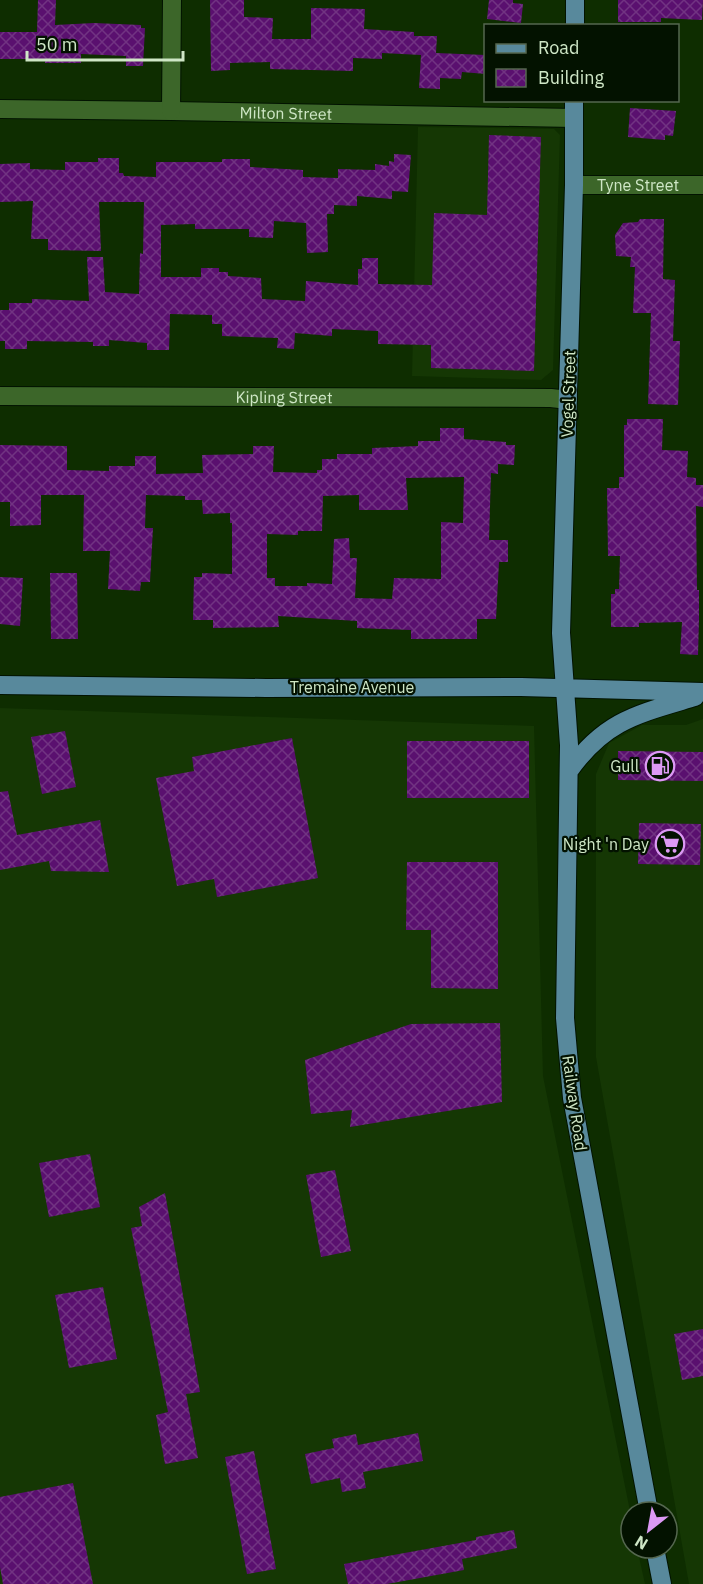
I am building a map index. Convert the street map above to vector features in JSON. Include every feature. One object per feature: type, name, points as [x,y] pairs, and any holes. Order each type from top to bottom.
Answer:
[{"type":"main road","points":[[575,0],[575,24]]},
{"type":"main road","name":"Vogel Street","points":[[564,687],[561,633],[574,185],[574,109]]},
{"type":"main road","name":"Tremaine Avenue","points":[[0,685],[564,687],[703,693]]},
{"type":"main road","name":"Railway Road","points":[[564,687],[569,736],[565,1007],[572,1098],[647,1500]]},
{"type":"main road","points":[[568,771],[585,749],[618,723],[703,693]]},
{"type":"main road","points":[[658,1560],[662,1584]]},
{"type":"street","points":[[171,111],[172,0]]},
{"type":"street","name":"Milton Street","points":[[0,110],[574,109]]},
{"type":"street","name":"Tyne Street","points":[[574,185],[703,185]]},
{"type":"street","name":"Kipling Street","points":[[0,396],[551,398],[568,400]]},
{"type":"shaded area","points":[[418,127],[554,129],[560,135],[553,370],[541,380],[412,376]]},
{"type":"shaded area","points":[[0,708],[534,726],[543,1076],[628,1500],[619,1500],[619,1560],[640,1560],[645,1584],[0,1584]]},
{"type":"shaded area","points":[[703,719],[703,1584],[689,1584],[679,1527],[679,1500],[674,1500],[596,1057],[596,774],[609,743],[642,725],[686,725]]},
{"type":"building","points":[[38,0],[56,0],[55,25],[94,23],[141,25],[141,28],[145,28],[143,66],[126,66],[126,56],[81,54],[81,63],[45,63],[45,59],[0,59],[0,32],[37,32]]},
{"type":"building","points":[[210,0],[244,0],[244,17],[273,18],[272,39],[311,39],[311,8],[365,9],[364,29],[414,32],[414,36],[437,36],[436,53],[484,55],[484,74],[462,72],[461,79],[440,78],[440,89],[419,88],[421,55],[382,53],[382,59],[353,58],[353,71],[270,69],[270,62],[230,63],[230,70],[211,71]]},
{"type":"building","points":[[489,0],[513,0],[513,3],[523,4],[521,23],[487,19]]},
{"type":"building","points":[[618,0],[703,0],[702,20],[661,18],[661,22],[618,22]]},
{"type":"building","points":[[630,108],[676,111],[673,136],[665,135],[665,140],[628,137]]},
{"type":"building","points":[[489,135],[541,137],[534,371],[431,368],[431,345],[378,344],[378,331],[332,329],[332,336],[295,333],[294,349],[277,348],[278,338],[222,336],[222,324],[212,324],[212,315],[170,314],[169,350],[147,350],[147,343],[109,340],[109,346],[93,346],[93,342],[27,341],[27,349],[5,349],[5,341],[0,341],[0,310],[9,310],[9,303],[32,303],[32,299],[89,301],[87,257],[103,257],[105,292],[139,294],[140,253],[143,254],[144,202],[99,202],[101,251],[48,250],[48,239],[31,239],[33,201],[0,202],[0,164],[30,163],[30,169],[65,170],[65,162],[98,162],[98,158],[119,158],[119,173],[123,173],[124,176],[156,177],[156,162],[222,162],[222,159],[250,159],[250,167],[303,170],[303,177],[338,178],[338,169],[375,170],[375,164],[389,166],[389,161],[394,162],[394,154],[411,155],[408,192],[392,191],[392,199],[357,196],[357,206],[334,205],[334,214],[327,214],[328,252],[307,253],[306,223],[274,221],[273,238],[249,237],[249,229],[195,229],[195,224],[161,225],[161,277],[201,277],[201,268],[219,268],[219,272],[228,272],[228,276],[261,278],[262,299],[305,301],[306,281],[358,285],[358,269],[362,269],[362,258],[378,258],[378,284],[432,285],[434,213],[487,215]]},
{"type":"building","points":[[640,219],[664,219],[663,279],[675,280],[673,341],[680,341],[678,405],[648,404],[651,313],[633,313],[635,267],[630,267],[631,257],[616,256],[615,235],[623,223],[638,222]]},
{"type":"building","points":[[627,419],[663,419],[662,450],[688,451],[687,477],[696,478],[696,485],[703,485],[703,507],[696,506],[697,590],[699,590],[698,655],[680,654],[682,622],[639,623],[639,627],[611,627],[611,594],[615,594],[615,589],[619,589],[620,556],[608,556],[607,488],[619,488],[619,477],[624,477],[624,425],[627,425]]},
{"type":"building","points":[[440,428],[464,428],[464,439],[506,442],[506,445],[515,445],[514,465],[498,464],[498,474],[491,473],[489,540],[508,540],[508,562],[499,562],[496,619],[477,619],[477,639],[411,639],[411,630],[357,628],[357,621],[278,616],[279,627],[213,628],[213,620],[193,620],[194,577],[202,577],[202,573],[232,574],[230,513],[203,514],[202,500],[185,500],[185,496],[146,495],[145,528],[153,528],[150,582],[141,582],[140,591],[108,589],[110,551],[83,551],[84,495],[41,495],[41,525],[10,526],[10,502],[0,502],[0,445],[67,446],[67,470],[109,471],[109,466],[135,466],[135,456],[156,456],[156,474],[203,473],[202,455],[253,454],[253,446],[274,446],[273,472],[317,473],[317,470],[322,470],[322,459],[337,459],[337,454],[372,454],[372,448],[418,446],[418,441],[440,441]],"holes":[[[464,477],[463,523],[441,522],[441,579],[394,578],[392,599],[355,598],[357,558],[350,558],[349,538],[334,539],[332,584],[307,583],[307,586],[275,586],[275,578],[267,578],[267,534],[298,535],[298,531],[322,531],[323,496],[359,495],[359,510],[408,510],[406,478]]]},
{"type":"building","points":[[50,573],[77,573],[78,639],[51,639]]},
{"type":"building","points":[[0,577],[23,578],[20,626],[0,624]]},
{"type":"building","points":[[65,731],[76,787],[42,794],[31,737]]},
{"type":"building","points":[[292,738],[318,878],[217,897],[214,879],[177,886],[156,778],[194,771],[192,757]]},
{"type":"building","points":[[407,741],[529,741],[529,798],[407,798]]},
{"type":"building","name":"Gull","points":[[618,751],[703,752],[703,781],[618,780]]},
{"type":"building","points":[[8,791],[17,835],[100,820],[109,872],[51,871],[49,861],[0,870],[0,792]]},
{"type":"building","name":"Night 'n Day","points":[[639,823],[701,824],[700,865],[638,864]]},
{"type":"building","points":[[407,862],[498,862],[498,989],[431,988],[431,930],[406,930]]},
{"type":"building","points":[[500,1023],[502,1102],[350,1127],[352,1110],[311,1114],[305,1060],[411,1024]]},
{"type":"building","points":[[90,1154],[100,1207],[49,1217],[39,1163]]},
{"type":"building","points":[[335,1170],[351,1251],[321,1257],[306,1175]]},
{"type":"building","points":[[165,1193],[200,1392],[186,1394],[198,1458],[165,1464],[156,1415],[168,1412],[131,1228],[142,1226],[139,1207]]},
{"type":"building","points":[[103,1287],[117,1359],[69,1368],[55,1295]]},
{"type":"building","points":[[703,1329],[703,1376],[682,1380],[674,1334]]},
{"type":"building","points":[[418,1433],[423,1461],[363,1472],[366,1488],[342,1492],[340,1478],[311,1484],[305,1454],[334,1448],[332,1439],[356,1434],[358,1445]]},
{"type":"building","points":[[254,1451],[276,1569],[247,1574],[225,1457]]},
{"type":"building","points":[[73,1483],[93,1584],[3,1584],[0,1567],[0,1497]]},
{"type":"building","points":[[514,1530],[517,1548],[462,1559],[464,1570],[387,1584],[348,1584],[344,1564],[476,1540],[476,1537]]},
{"type":"place","name":"Gull","points":[[660,766]]},
{"type":"place","name":"Night 'n Day","points":[[670,844]]}]
